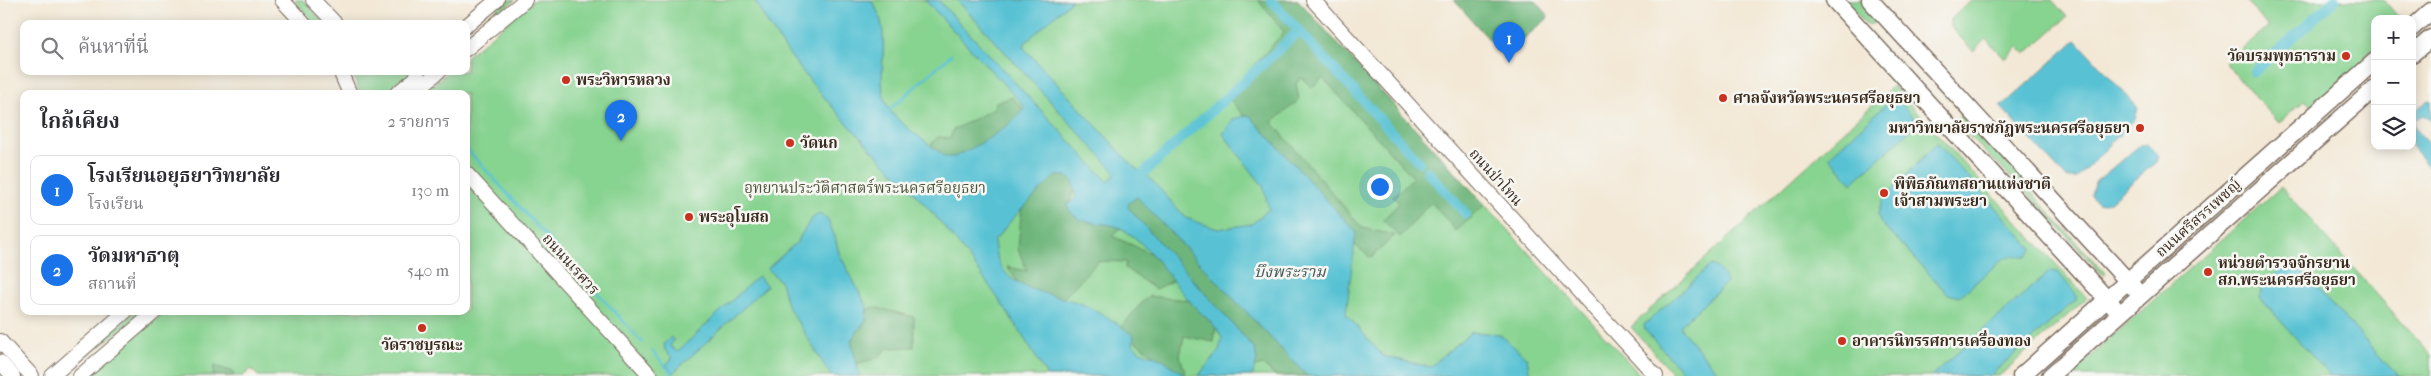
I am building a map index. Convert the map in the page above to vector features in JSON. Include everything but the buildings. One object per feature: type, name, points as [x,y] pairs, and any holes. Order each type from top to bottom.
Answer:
[{"type":"main road","points":[[1834,0],[2120,313]]},
{"type":"main road","points":[[1870,0],[2140,295]]},
{"type":"main road","points":[[2416,24],[2431,11]]},
{"type":"main road","points":[[1863,32],[1873,29],[1880,23],[1883,14]]},
{"type":"main road","name":"ถนนศรีสรรเพชญ์","points":[[2021,376],[2371,65]]},
{"type":"main road","name":"ถนนศรีสรรเพชญ์","points":[[2050,376],[2371,92]]},
{"type":"main road","points":[[1947,124],[1958,109],[1968,106]]},
{"type":"street","points":[[282,0],[300,20]]},
{"type":"street","points":[[313,0],[332,20]]},
{"type":"street","points":[[470,23],[497,0]]},
{"type":"street","points":[[470,46],[525,0]]},
{"type":"street","name":"ถนนป่าโทน","points":[[1313,0],[1656,376]]},
{"type":"street","points":[[342,75],[348,90]]},
{"type":"street","points":[[401,90],[416,78],[417,75]]},
{"type":"street","points":[[417,90],[431,75]]},
{"type":"street","name":"ถนนนเรศวร","points":[[470,178],[651,376]]},
{"type":"street","points":[[52,376],[121,315]]},
{"type":"street","points":[[80,376],[151,315]]},
{"type":"street","points":[[0,341],[32,376]]},
{"type":"street","points":[[0,362],[13,376]]},
{"type":"green space","points":[[294,0],[303,0],[321,20],[312,20]]},
{"type":"green space","points":[[507,0],[515,0],[470,38],[474,28]]},
{"type":"green space","name":"อุทยานประวัติศาสตร์พระนครศรีอยุธยา","points":[[534,0],[1298,0],[1641,376],[258,376],[251,369],[243,376],[89,376],[161,315],[470,315],[470,90],[428,90],[444,75],[470,75],[470,54]]},
{"type":"green space","points":[[1258,0],[1298,0],[1485,205],[1456,231],[1431,202],[1400,237],[1383,220],[1399,203],[1393,197],[1413,177],[1323,78],[1312,88],[1302,78],[1296,83],[1299,100],[1272,122],[1362,228],[1395,235],[1371,258],[1354,244],[1227,96],[1284,32]]},
{"type":"green space","points":[[1454,0],[1535,0],[1548,15],[1547,19],[1507,53],[1501,53]]},
{"type":"green space","points":[[1844,0],[1862,0],[1875,14],[1875,23],[1867,25]]},
{"type":"green space","points":[[1972,0],[2052,0],[2067,17],[2025,54],[2018,47],[2005,59],[1986,39],[1973,51],[1951,27],[1951,19]]},
{"type":"green space","points":[[2246,0],[2384,0],[2397,15],[2371,15],[2371,51],[2364,57],[2369,62],[2315,110],[2305,100],[2279,123],[2225,63],[2268,27]]},
{"type":"green space","points":[[353,75],[410,75],[393,90],[359,90]]},
{"type":"green space","name":"พิพิธภัณฑสถานแห่งชาติ เจ้าสามพระยา","points":[[1893,86],[2087,298],[1999,376],[1675,376],[1631,327]]},
{"type":"green space","points":[[1012,97],[1022,108],[1021,120],[949,165],[932,156],[932,143],[938,137],[950,138],[953,130],[993,109],[996,102]]},
{"type":"green space","points":[[1966,115],[1991,141],[2044,207],[2105,275],[2035,201],[1959,126],[1958,118]]},
{"type":"green space","points":[[1052,175],[1080,177],[1068,205],[1124,225],[1112,236],[1159,257],[1123,215],[1137,176],[1328,376],[1275,376],[1263,365],[1256,367],[1216,322],[1214,342],[1184,336],[1180,356],[1186,376],[1181,376],[1119,329],[1148,296],[1188,300],[1213,320],[1162,260],[1172,281],[1155,289],[1125,268],[1126,262],[1098,261],[1044,319],[1007,267],[1027,271],[1018,249],[1022,205]]},
{"type":"green space","points":[[2281,187],[2431,355],[2431,376],[2068,376]]},
{"type":"green space","points":[[874,307],[914,317],[914,347],[888,348],[878,358],[856,364],[851,340],[866,320],[867,310]]},
{"type":"green space","points":[[131,315],[139,315],[82,360],[82,356]]},
{"type":"green space","points":[[214,366],[234,372],[233,376],[213,376]]},
{"type":"water","name":"บึงพระราม","points":[[754,0],[871,0],[878,13],[882,27],[882,84],[884,97],[889,109],[907,127],[945,157],[954,157],[1004,128],[1021,113],[1024,106],[925,0],[938,0],[1108,182],[1116,173],[957,0],[1072,0],[1025,43],[1024,48],[1135,168],[1148,176],[1186,218],[1218,229],[1252,224],[1269,209],[1263,186],[1223,134],[1233,119],[1249,115],[1356,232],[1346,314],[1383,356],[1430,367],[1471,332],[1499,334],[1527,358],[1530,376],[1307,376],[1137,197],[1128,204],[1128,207],[1255,349],[1257,361],[1252,376],[1198,376],[1219,351],[1222,338],[1216,328],[1186,298],[1153,256],[1135,237],[1117,227],[1084,221],[1071,213],[1067,205],[1076,198],[1074,183],[1067,176],[1055,176],[1014,217],[994,241],[998,259],[1005,272],[1028,288],[1074,301],[1101,313],[1134,336],[1133,345],[1140,351],[1164,360],[1186,376],[1047,376],[1009,314],[952,236],[811,82],[780,42]]},
{"type":"water","points":[[2076,40],[2138,108],[2135,119],[2077,178],[2066,178],[2001,107]]},
{"type":"water","points":[[1895,96],[1918,123],[1852,183],[1829,157]]},
{"type":"water","points":[[2429,100],[2431,101],[2431,120],[2423,115],[2416,119],[2416,110]]},
{"type":"water","points":[[2416,129],[2431,146],[2431,170],[2414,150],[2416,150]]},
{"type":"water","points":[[1938,144],[2033,249],[2026,257],[2012,256],[2003,259],[1959,297],[1948,294],[1880,222],[1878,214],[1882,201]]},
{"type":"water","points":[[2147,144],[2158,156],[2156,162],[2109,202],[2099,204],[2091,195],[2094,183],[2140,145]]},
{"type":"water","points":[[819,214],[827,218],[839,253],[867,307],[866,320],[851,340],[860,376],[831,376],[787,305],[781,282],[767,269],[797,242],[811,219]]},
{"type":"water","points":[[2287,263],[2294,263],[2398,376],[2330,376],[2260,298],[2261,289]]},
{"type":"water","points":[[1711,265],[1721,272],[1726,283],[1681,325],[1681,329],[1721,376],[1686,376],[1645,330],[1644,325]]},
{"type":"water","points":[[2050,271],[2058,272],[2077,296],[2076,300],[1990,376],[1931,376]]},
{"type":"water","points":[[758,276],[767,286],[673,373],[666,365],[672,358],[665,350],[664,344],[671,337],[674,340],[670,346],[677,352]]},
{"type":"waterway","points":[[1271,0],[1419,162]]},
{"type":"waterway","points":[[2254,72],[2335,0]]},
{"type":"waterway","points":[[1135,181],[1299,31]]},
{"type":"waterway","points":[[889,110],[951,55]]},
{"type":"waterway","points":[[470,152],[642,342]]},
{"type":"waterway","points":[[1427,171],[1466,214]]},
{"type":"waterway","points":[[652,351],[674,376]]},
{"type":"place","name":"วัดบรมพุทธาราม","points":[[2346,56]]},
{"type":"place","name":"โรงเรียนอยุธยาวิทยาลัย","points":[[1509,63]]},
{"type":"place","name":"พระวิหารหลวง","points":[[566,80]]},
{"type":"place","name":"ศาลจังหวัดพระนครศรีอยุธยา","points":[[1723,98]]},
{"type":"place","name":"มหาวิทยาลัยราชภัฏพระนครศรีอยุธยา","points":[[2140,128]]},
{"type":"place","name":"วัดมหาธาตุ","points":[[621,141]]},
{"type":"place","name":"วัดนก","points":[[790,143]]},
{"type":"place","name":"พิพิธภัณฑสถานแห่งชาติ เจ้าสามพระยา","points":[[1884,193]]},
{"type":"place","name":"พระอุโบสถ","points":[[689,217]]},
{"type":"place","name":"หน่วยตำรวจจักรยาน สภ.พระนครศรีอยุธยา","points":[[2208,272]]},
{"type":"place","name":"วัดราชบูรณะ","points":[[422,328]]},
{"type":"place","name":"อาคารนิทรรศการเครื่องทอง","points":[[1842,341]]}]
